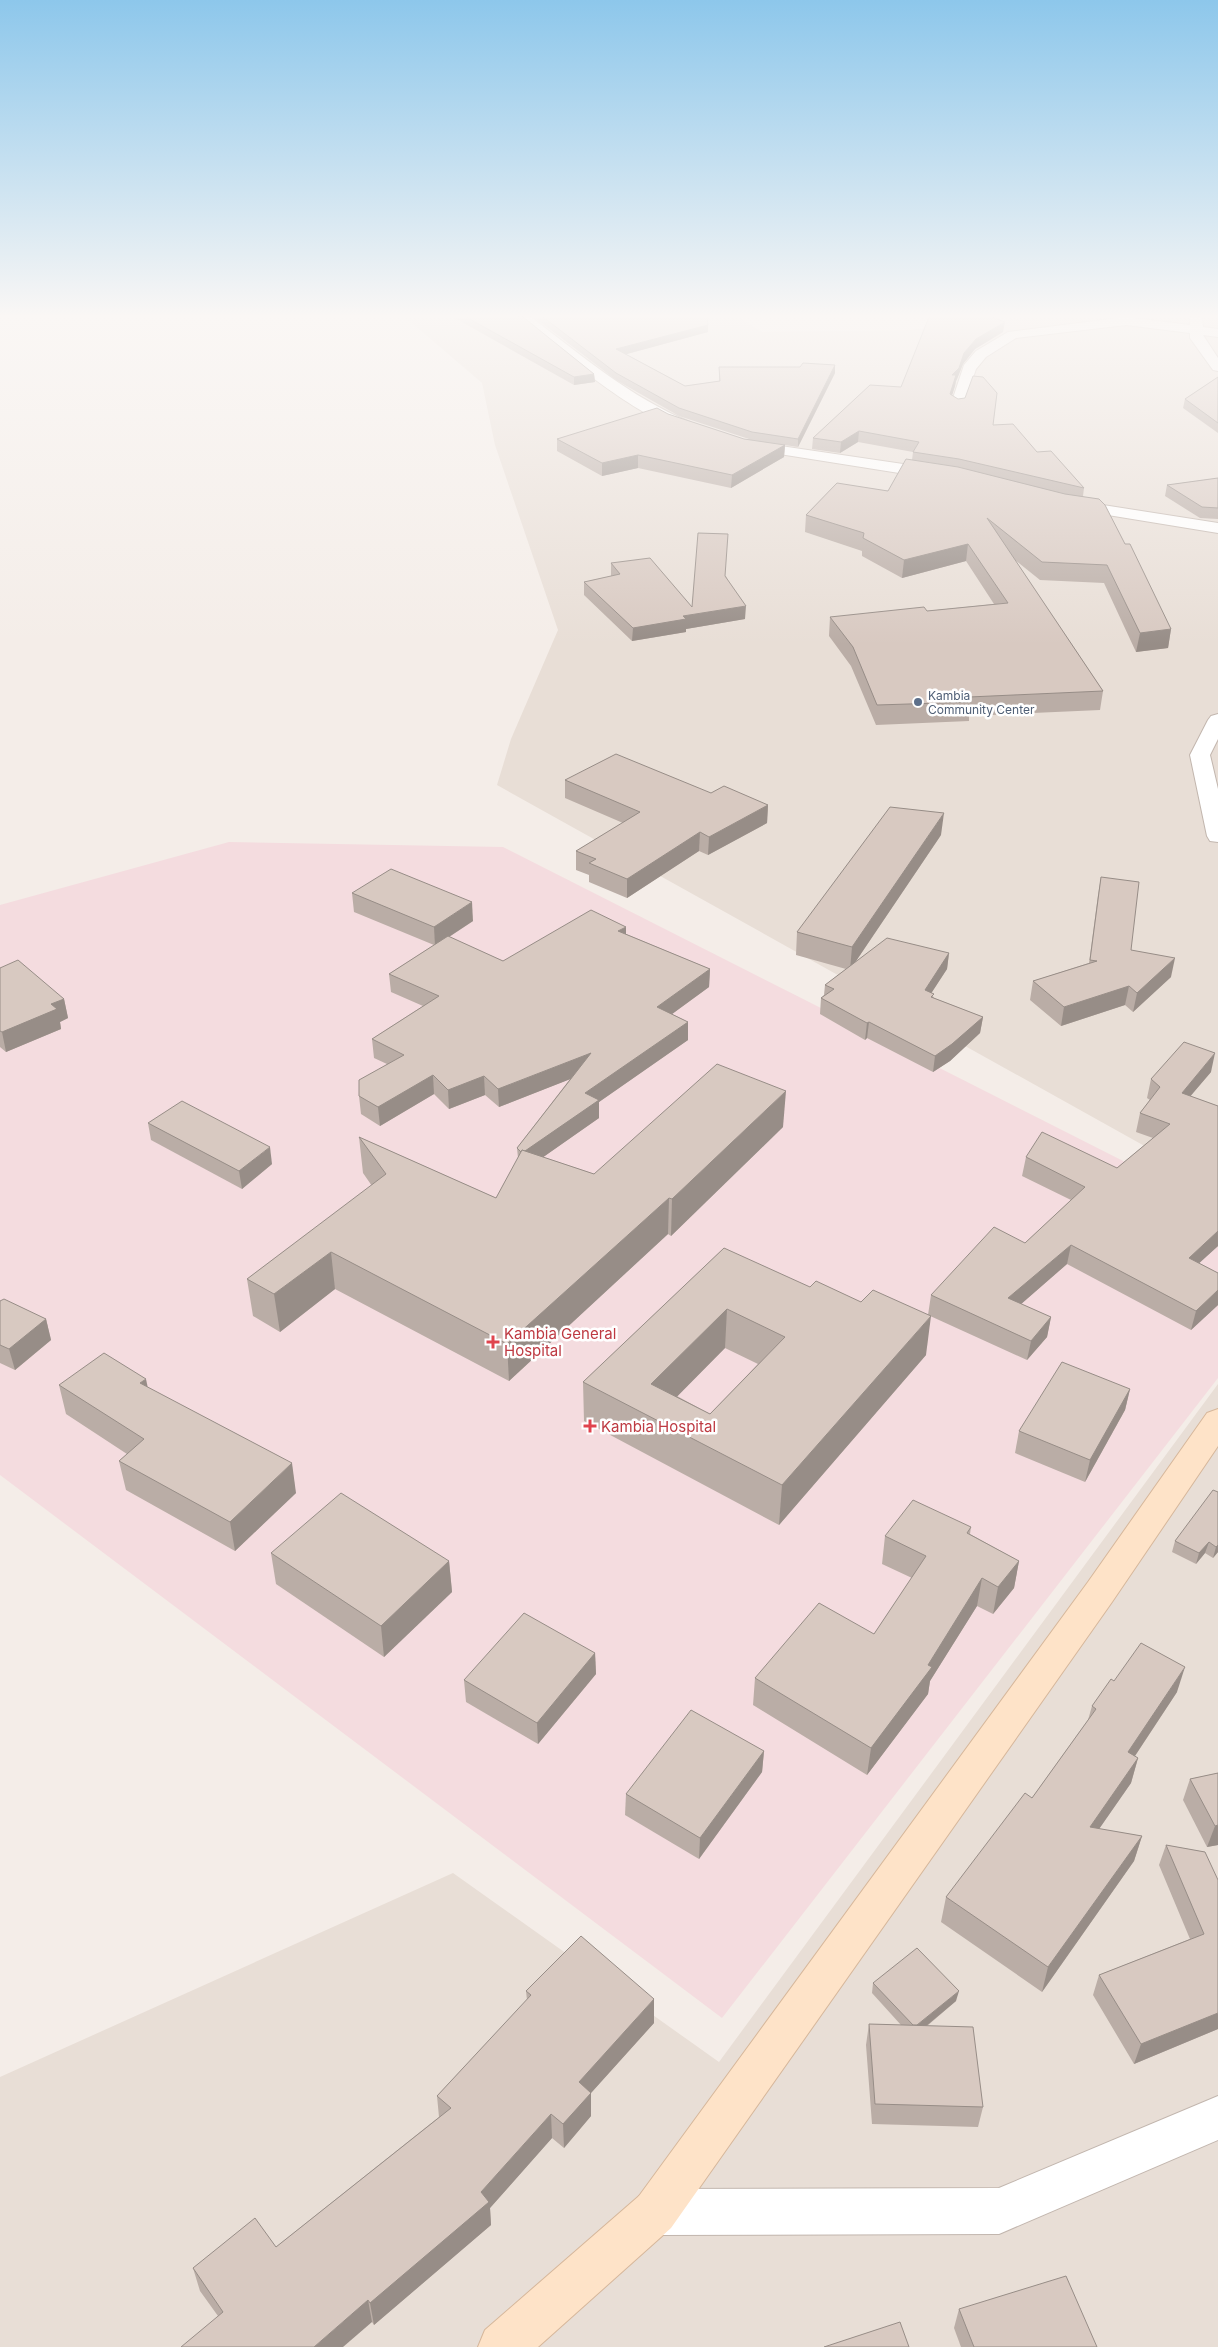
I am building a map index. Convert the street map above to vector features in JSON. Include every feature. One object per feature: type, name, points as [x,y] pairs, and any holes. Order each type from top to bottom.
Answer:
[{"type":"main road","points":[[502,2347],[656,2212],[1100,1592],[1218,1421]]},
{"type":"street","points":[[691,427],[698,429]]},
{"type":"street","points":[[732,440],[749,446],[948,476]]},
{"type":"street","points":[[1053,501],[1178,524],[1218,528]]},
{"type":"street","points":[[1218,720],[1200,756],[1218,836]]},
{"type":"street","points":[[656,2212],[999,2211],[1218,2118]]},
{"type":"shaded area","points":[[491,427],[1218,427],[1218,1187],[497,785],[511,739],[558,630],[495,445]]},
{"type":"shaded area","name":"Kambia Hospital","points":[[229,842],[503,847],[1218,1209],[1218,1378],[722,2018],[0,1475],[0,905]]},
{"type":"shaded area","points":[[1218,1384],[1218,2347],[0,2347],[0,2077],[453,1873],[719,2062]]},
{"type":"building","points":[[597,427],[706,427],[744,439],[785,445],[732,475],[638,455],[602,463],[557,439]]},
{"type":"building","points":[[735,427],[804,427],[798,439],[752,432]]},
{"type":"building","points":[[825,427],[1015,427],[1037,452],[1051,451],[1084,488],[959,459],[913,452],[919,442],[859,431],[841,442],[813,438]]},
{"type":"building","points":[[906,459],[958,467],[1065,494],[1099,499],[1105,505],[1125,544],[1130,544],[1171,629],[1140,633],[1107,565],[1042,562],[987,518],[1103,691],[969,697],[971,702],[877,705],[853,647],[830,617],[924,607],[927,611],[1008,603],[968,544],[904,560],[863,538],[864,533],[806,515],[837,483],[888,491]]},
{"type":"building","points":[[1218,478],[1218,508],[1202,507],[1167,485]]},
{"type":"building","points":[[698,533],[728,534],[725,576],[746,606],[683,616],[686,619],[633,628],[584,582],[620,574],[611,563],[650,558],[692,607]]},
{"type":"building","points":[[616,754],[711,793],[724,786],[768,805],[709,837],[700,832],[627,879],[589,863],[596,859],[576,851],[640,812],[565,780]]},
{"type":"building","points":[[890,807],[944,813],[852,947],[797,932]]},
{"type":"building","points":[[391,869],[472,902],[434,927],[352,893]]},
{"type":"building","points":[[1101,877],[1139,882],[1131,950],[1175,958],[1137,993],[1129,986],[1064,1007],[1033,981],[1097,961],[1090,960]]},
{"type":"building","points":[[591,910],[626,927],[618,931],[710,969],[657,1007],[688,1022],[585,1093],[599,1100],[521,1152],[517,1148],[591,1053],[498,1089],[484,1076],[448,1090],[433,1075],[378,1107],[359,1096],[359,1080],[404,1055],[372,1039],[439,996],[389,974],[448,936],[503,961]]},
{"type":"building","points":[[887,938],[949,953],[925,990],[934,994],[931,997],[983,1017],[935,1056],[821,998],[834,989],[825,985]]},
{"type":"building","points":[[18,960],[64,999],[51,1004],[57,1009],[2,1032],[0,1031],[0,968]]},
{"type":"building","points":[[1184,1042],[1215,1053],[1182,1093],[1218,1106],[1218,1231],[1189,1258],[1218,1273],[1218,1290],[1196,1311],[1071,1245],[1008,1298],[1051,1317],[1031,1341],[931,1295],[994,1227],[1025,1243],[1085,1187],[1026,1157],[1042,1132],[1117,1168],[1170,1124],[1140,1113],[1160,1087],[1151,1079]]},
{"type":"building","points":[[717,1064],[786,1091],[672,1199],[669,1198],[507,1344],[331,1252],[274,1294],[247,1279],[386,1174],[359,1137],[496,1198],[522,1150],[594,1174]]},
{"type":"building","points":[[182,1101],[270,1147],[239,1171],[148,1123]]},
{"type":"building","points":[[724,1248],[810,1287],[816,1281],[861,1302],[873,1290],[931,1316],[782,1485],[583,1382]],"holes":[[[727,1309],[785,1337],[710,1414],[651,1384]]]},
{"type":"building","points":[[4,1299],[46,1319],[9,1349],[0,1345],[0,1301]]},
{"type":"building","points":[[104,1353],[146,1379],[140,1383],[292,1463],[230,1522],[119,1461],[144,1439],[59,1385]]},
{"type":"building","points":[[1062,1362],[1130,1389],[1090,1460],[1019,1431]]},
{"type":"building","points":[[1213,1490],[1218,1492],[1218,1545],[1216,1547],[1209,1542],[1199,1553],[1175,1541]]},
{"type":"building","points":[[341,1493],[449,1561],[381,1626],[271,1553]]},
{"type":"building","points":[[913,1500],[971,1527],[967,1533],[1019,1561],[998,1587],[982,1578],[928,1665],[932,1667],[871,1748],[755,1678],[819,1603],[874,1634],[926,1556],[885,1536]]},
{"type":"building","points":[[524,1613],[595,1653],[537,1723],[464,1680]]},
{"type":"building","points":[[1141,1643],[1185,1667],[1128,1752],[1138,1758],[1090,1827],[1142,1836],[1048,1967],[946,1897],[1025,1793],[1032,1798],[1096,1709],[1092,1706],[1111,1679],[1114,1681]]},
{"type":"building","points":[[691,1710],[764,1751],[700,1838],[626,1794]]},
{"type":"building","points":[[1218,1773],[1218,1825],[1215,1826],[1190,1779]]},
{"type":"building","points":[[1166,1845],[1205,1852],[1218,1880],[1218,2013],[1141,2044],[1099,1975],[1204,1934]]},
{"type":"building","points":[[581,1936],[654,1999],[579,2082],[591,2093],[563,2124],[551,2114],[481,2192],[489,2202],[370,2303],[368,2300],[314,2347],[181,2347],[223,2312],[193,2268],[255,2218],[276,2247],[451,2108],[437,2096],[531,1995],[526,1991]]},
{"type":"building","points":[[917,1948],[959,1991],[917,2025],[913,2025],[873,1983]]},
{"type":"building","points":[[869,2024],[973,2027],[983,2107],[875,2104]]},
{"type":"building","points":[[1066,2276],[1097,2347],[974,2347],[959,2309]]},
{"type":"building","points":[[900,2322],[909,2347],[824,2347]]},
{"type":"place","name":"Kambia Community Center","points":[[918,702]]},
{"type":"place","name":"Kambia General Hospital","points":[[493,1342]]},
{"type":"place","name":"Kambia Hospital","points":[[590,1426]]}]
